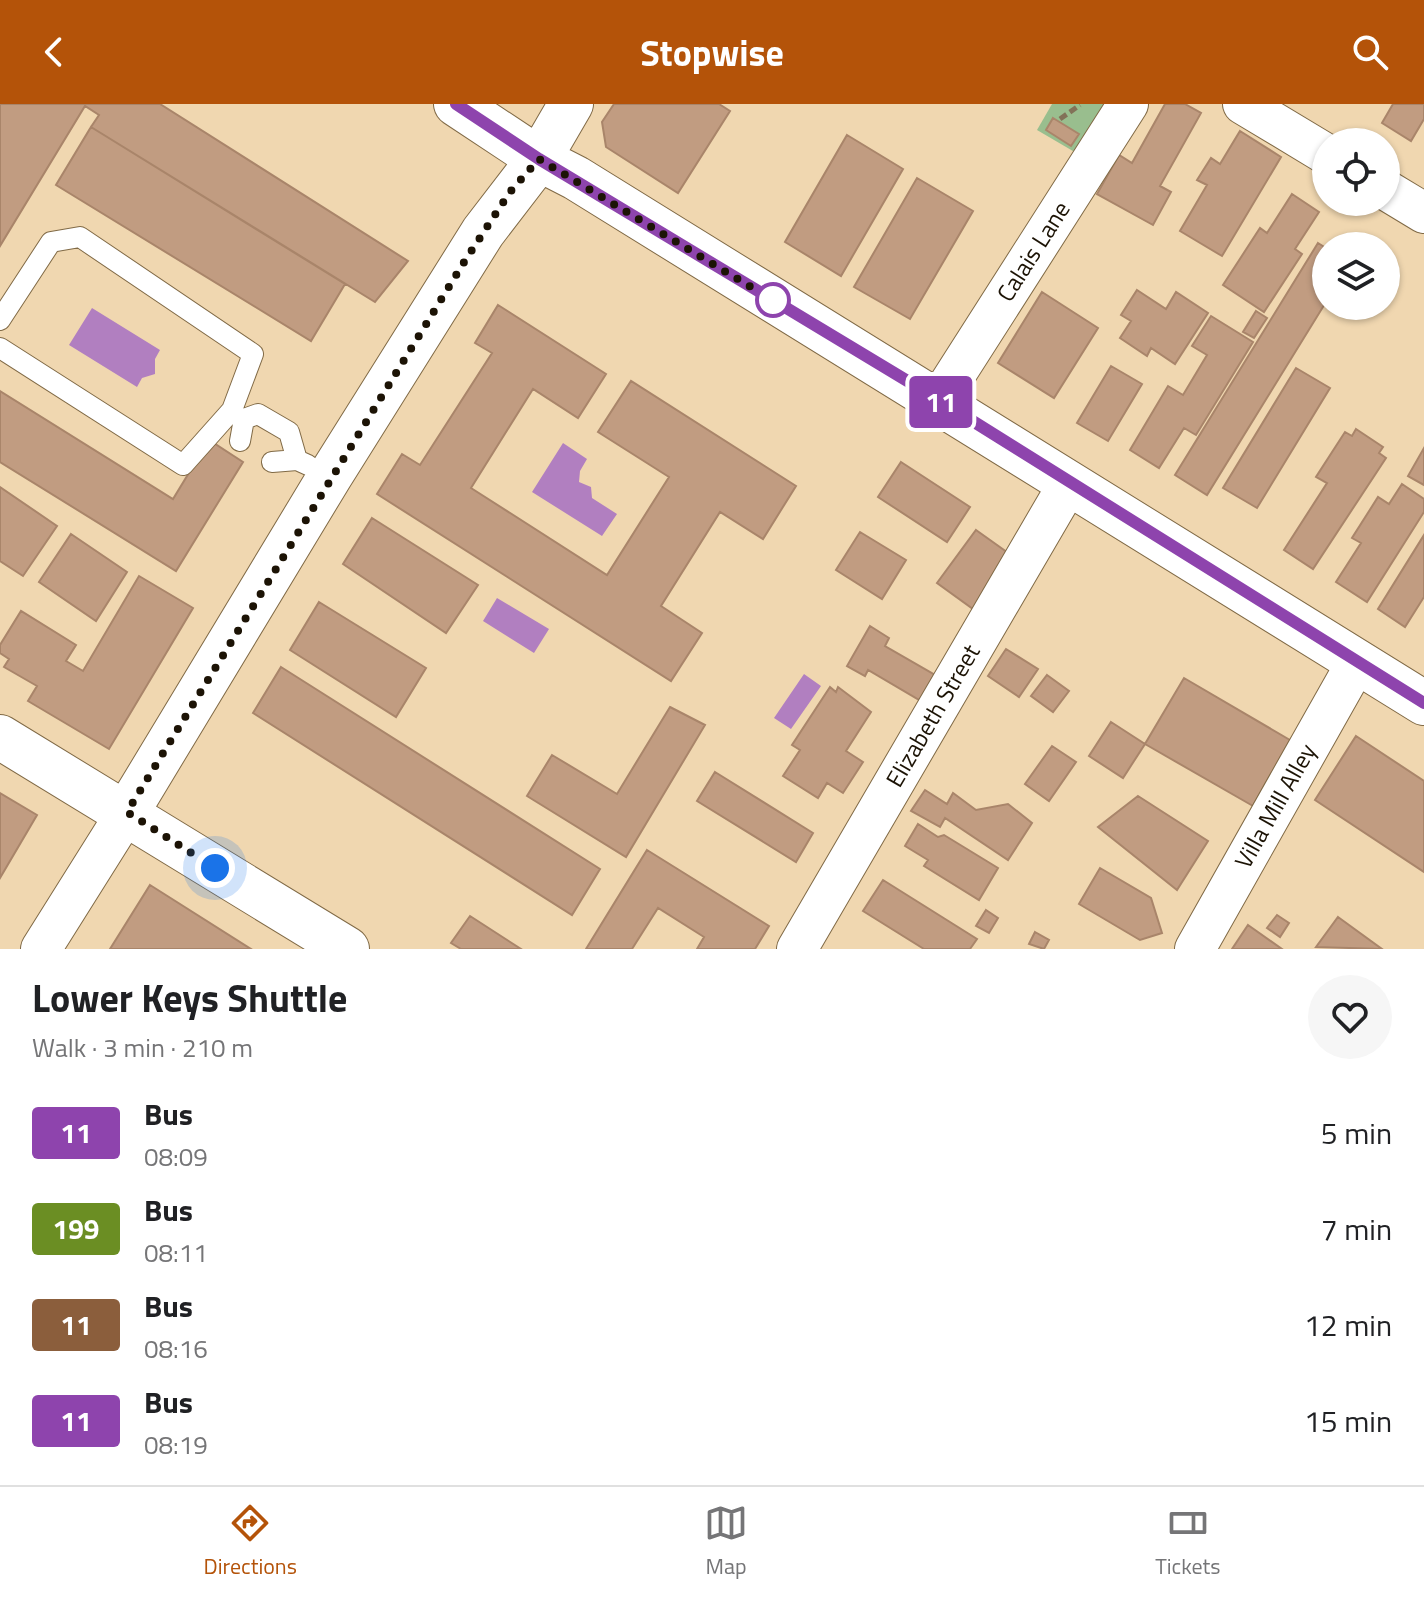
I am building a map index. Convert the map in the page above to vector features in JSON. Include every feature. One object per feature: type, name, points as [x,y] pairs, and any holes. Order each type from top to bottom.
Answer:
[{"type":"street","points":[[456,104],[539,159],[939,400],[1424,703]]},
{"type":"street","points":[[41,949],[127,812],[314,468],[539,159],[571,104]]},
{"type":"street","name":"Calais Lane","points":[[939,400],[1128,104]]},
{"type":"street","points":[[1243,104],[1312,146]]},
{"type":"street","points":[[1400,198],[1424,213]]},
{"type":"street","name":"Elizabeth Street","points":[[797,949],[1069,483]]},
{"type":"street","name":"Villa Mill Alley","points":[[1195,949],[1357,662]]},
{"type":"street","points":[[0,737],[347,949]]},
{"type":"lane","points":[[0,320],[51,242],[80,237],[253,354],[238,414],[240,441]]},
{"type":"lane","points":[[0,348],[183,465],[238,414],[258,414],[289,432],[314,468]]},
{"type":"lane","points":[[272,462],[314,468]]},
{"type":"path","points":[[1060,119],[1081,104]]},
{"type":"green space","points":[[1052,104],[1107,104],[1078,154],[1037,130]]},
{"type":"shaded area","points":[[92,308],[160,350],[155,359],[155,374],[142,378],[137,387],[69,345]]},
{"type":"shaded area","points":[[563,443],[587,459],[580,471],[579,482],[591,487],[592,498],[617,514],[602,536],[532,492]]},
{"type":"shaded area","points":[[497,598],[549,629],[534,653],[483,621]]},
{"type":"shaded area","points":[[804,674],[821,686],[791,729],[774,718]]},
{"type":"building","points":[[0,104],[160,104],[408,261],[375,302],[91,127],[99,115],[85,106],[0,246]]},
{"type":"building","points":[[614,104],[719,104],[730,111],[678,193],[606,147],[602,122]]},
{"type":"building","points":[[1165,104],[1185,104],[1201,113],[1160,186],[1171,192],[1153,225],[1097,194],[1119,155],[1132,163]]},
{"type":"building","points":[[1393,104],[1424,104],[1424,119],[1411,141],[1400,134],[1400,128],[1390,128],[1382,123]]},
{"type":"building","points":[[1053,118],[1079,134],[1071,146],[1046,130]]},
{"type":"building","points":[[91,127],[345,284],[311,341],[56,185]]},
{"type":"building","points":[[1240,131],[1281,157],[1222,256],[1180,231],[1207,185],[1197,180],[1211,158],[1220,164]]},
{"type":"building","points":[[847,135],[903,169],[841,276],[785,242]]},
{"type":"building","points":[[917,178],[973,211],[910,319],[854,287]]},
{"type":"building","points":[[1292,194],[1312,207],[1312,216],[1316,216],[1295,249],[1302,254],[1264,312],[1223,285],[1260,228],[1267,233]]},
{"type":"building","points":[[1312,253],[1312,320],[1315,320],[1207,495],[1175,475]]},
{"type":"building","points":[[1137,290],[1166,309],[1176,292],[1208,313],[1175,364],[1151,348],[1147,356],[1120,338],[1131,321],[1121,315]]},
{"type":"building","points":[[1042,292],[1098,328],[1054,398],[998,363]]},
{"type":"building","points":[[498,305],[606,374],[578,418],[533,389],[471,488],[607,575],[669,477],[598,432],[631,381],[796,486],[763,539],[720,512],[661,606],[702,633],[671,681],[377,494],[402,454],[420,465],[492,353],[475,343]]},
{"type":"building","points":[[1256,311],[1267,318],[1254,338],[1243,332]]},
{"type":"building","points":[[1211,316],[1253,342],[1196,435],[1184,428],[1159,468],[1130,450],[1168,386],[1183,395],[1207,355],[1192,346]]},
{"type":"building","points":[[1111,366],[1142,384],[1108,441],[1077,423]]},
{"type":"building","points":[[1296,368],[1330,388],[1257,508],[1223,488]]},
{"type":"building","points":[[0,391],[173,499],[209,440],[243,462],[176,571],[0,462]]},
{"type":"building","points":[[1356,429],[1383,447],[1379,453],[1386,458],[1313,569],[1284,550],[1327,483],[1316,477],[1345,432],[1352,436]]},
{"type":"building","points":[[1424,448],[1424,485],[1408,476]]},
{"type":"building","points":[[901,462],[970,507],[947,542],[878,497]]},
{"type":"building","points":[[1402,484],[1424,499],[1424,512],[1367,602],[1336,582],[1361,543],[1352,538],[1378,497],[1389,504]]},
{"type":"building","points":[[0,487],[57,526],[23,576],[0,561]]},
{"type":"building","points":[[372,518],[478,585],[446,633],[343,564]]},
{"type":"building","points":[[976,530],[1011,555],[973,609],[937,583]]},
{"type":"building","points":[[860,532],[906,560],[882,599],[836,570]]},
{"type":"building","points":[[71,534],[127,572],[96,621],[39,582]]},
{"type":"building","points":[[1424,535],[1424,597],[1405,627],[1378,609]]},
{"type":"building","points":[[139,576],[193,608],[109,749],[28,701],[37,686],[4,667],[9,659],[0,653],[0,645],[21,611],[76,645],[66,661],[83,671]]},
{"type":"building","points":[[319,602],[426,668],[396,717],[290,650]]},
{"type":"building","points":[[870,626],[889,638],[885,646],[935,675],[921,701],[868,670],[865,676],[847,666]]},
{"type":"building","points":[[1006,649],[1038,669],[1019,697],[988,676]]},
{"type":"building","points":[[281,667],[600,869],[572,915],[253,713]]},
{"type":"building","points":[[1047,675],[1069,691],[1053,712],[1031,696]]},
{"type":"building","points":[[1184,678],[1290,740],[1253,806],[1145,744]]},
{"type":"building","points":[[830,687],[836,692],[838,687],[871,712],[846,751],[863,762],[843,793],[827,783],[818,798],[783,776],[800,750],[792,745]]},
{"type":"building","points":[[670,707],[705,725],[626,857],[527,796],[552,755],[617,794]]},
{"type":"building","points":[[1111,722],[1145,744],[1123,778],[1089,756]]},
{"type":"building","points":[[1356,736],[1424,781],[1424,872],[1315,800]]},
{"type":"building","points":[[1052,746],[1076,762],[1049,801],[1025,784]]},
{"type":"building","points":[[715,772],[813,833],[796,862],[697,801]]},
{"type":"building","points":[[925,790],[947,804],[953,793],[976,810],[1008,804],[1032,823],[1008,860],[945,818],[940,827],[911,811]]},
{"type":"building","points":[[0,793],[37,815],[0,878]]},
{"type":"building","points":[[1138,796],[1208,841],[1177,890],[1098,827]]},
{"type":"building","points":[[918,824],[938,837],[944,835],[998,868],[979,900],[924,866],[928,860],[905,846]]},
{"type":"building","points":[[647,850],[769,926],[755,949],[697,949],[704,937],[658,908],[632,949],[586,949]]},
{"type":"building","points":[[1100,868],[1151,898],[1162,933],[1140,940],[1079,904]]},
{"type":"building","points":[[883,880],[977,939],[970,949],[924,949],[863,911]]},
{"type":"building","points":[[150,885],[251,949],[110,949]]},
{"type":"building","points":[[986,910],[998,918],[989,933],[976,926]]},
{"type":"building","points":[[1277,915],[1289,923],[1280,937],[1267,928]]},
{"type":"building","points":[[470,916],[521,949],[461,949],[451,943]]},
{"type":"building","points":[[1338,917],[1382,949],[1316,947]]},
{"type":"building","points":[[1248,925],[1282,949],[1232,949]]},
{"type":"building","points":[[1035,932],[1049,940],[1044,949],[1029,944]]},
{"type":"bus line","name":"11","points":[[456,104],[539,159],[576,178],[918,390],[939,400],[1424,703]]},
{"type":"route","points":[[215,868],[127,812],[330,476],[466,259],[510,192],[539,159],[576,178],[784,307],[773,300]]}]
